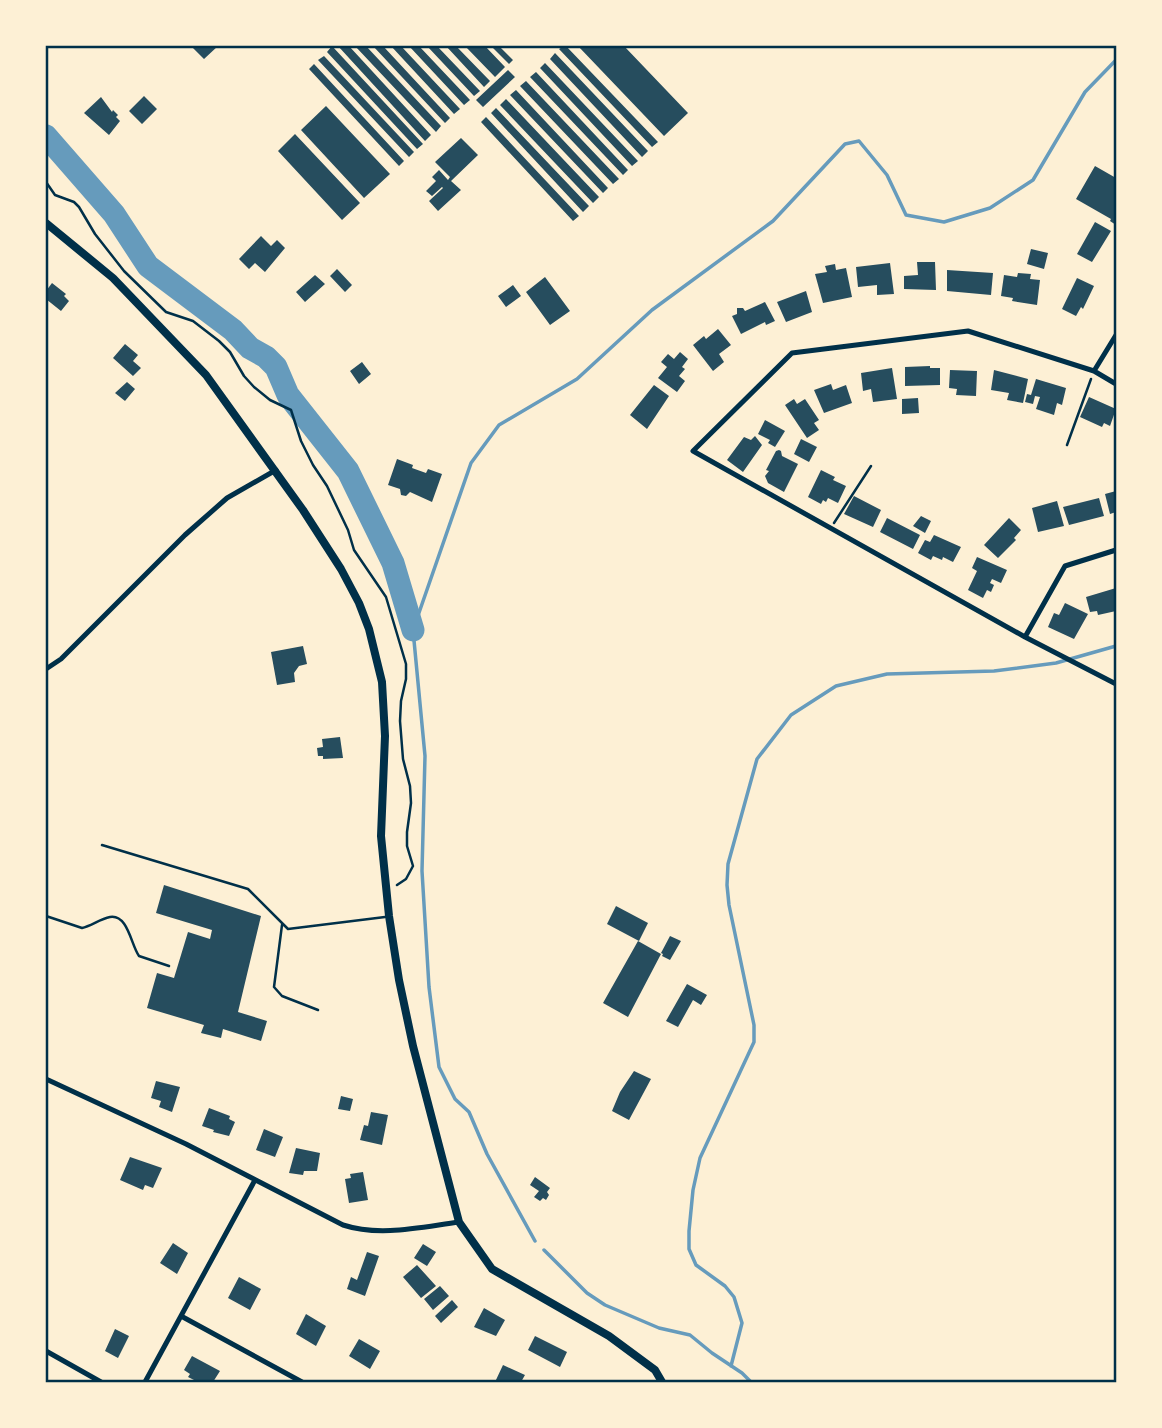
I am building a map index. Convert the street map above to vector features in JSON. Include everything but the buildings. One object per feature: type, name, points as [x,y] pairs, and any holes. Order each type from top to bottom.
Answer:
[{"type":"main road","points":[[46,223],[84,253],[146,310],[206,376],[276,470],[341,569],[359,603],[376,652],[385,708],[381,836],[389,916],[413,1046],[459,1222],[492,1269],[609,1336],[655,1370],[662,1382]]},
{"type":"street","points":[[1116,384],[1094,371],[968,331],[793,353],[693,451],[1025,637],[1116,684]]},
{"type":"street","points":[[1094,371],[1116,335]]},
{"type":"street","points":[[46,669],[78,642],[206,516],[227,498],[276,470]]},
{"type":"street","points":[[1025,637],[1065,566],[1116,550]]},
{"type":"street","points":[[46,1079],[186,1144],[343,1225],[360,1230],[382,1231],[459,1222]]},
{"type":"street","points":[[145,1382],[255,1180]]},
{"type":"street","points":[[181,1316],[302,1382]]},
{"type":"street","points":[[46,1351],[101,1382]]},
{"type":"lane","points":[[102,845],[248,889],[282,925],[294,930],[389,916]]},
{"type":"lane","points":[[282,925],[274,987],[282,996],[318,1010]]},
{"type":"path","points":[[1067,445],[1094,371]]},
{"type":"path","points":[[831,528],[871,466]]},
{"type":"path","points":[[46,916],[82,928],[108,918],[117,918],[124,923],[136,954],[169,967]]},
{"type":"waterway","points":[[535,1241],[487,1154],[469,1112],[455,1099],[439,1067],[429,987],[422,871],[425,756],[413,630],[471,463],[499,425],[577,379],[652,310],[773,221],[845,144],[859,141],[887,175],[906,215],[944,222],[990,208],[1033,180],[1085,92],[1116,60]]},
{"type":"waterway","points":[[46,136],[114,214],[148,266],[233,330],[250,348],[266,357],[276,367],[288,395],[348,471],[393,563],[413,630]]},
{"type":"waterway","points":[[731,1366],[742,1323],[734,1297],[725,1286],[696,1265],[689,1249],[689,1231],[693,1190],[700,1158],[754,1042],[754,1025],[727,885],[728,864],[757,759],[791,715],[836,686],[887,674],[994,671],[1056,663],[1116,646]]},
{"type":"waterway","points":[[544,1250],[587,1293],[605,1305],[659,1328],[690,1335],[751,1382]]}]
